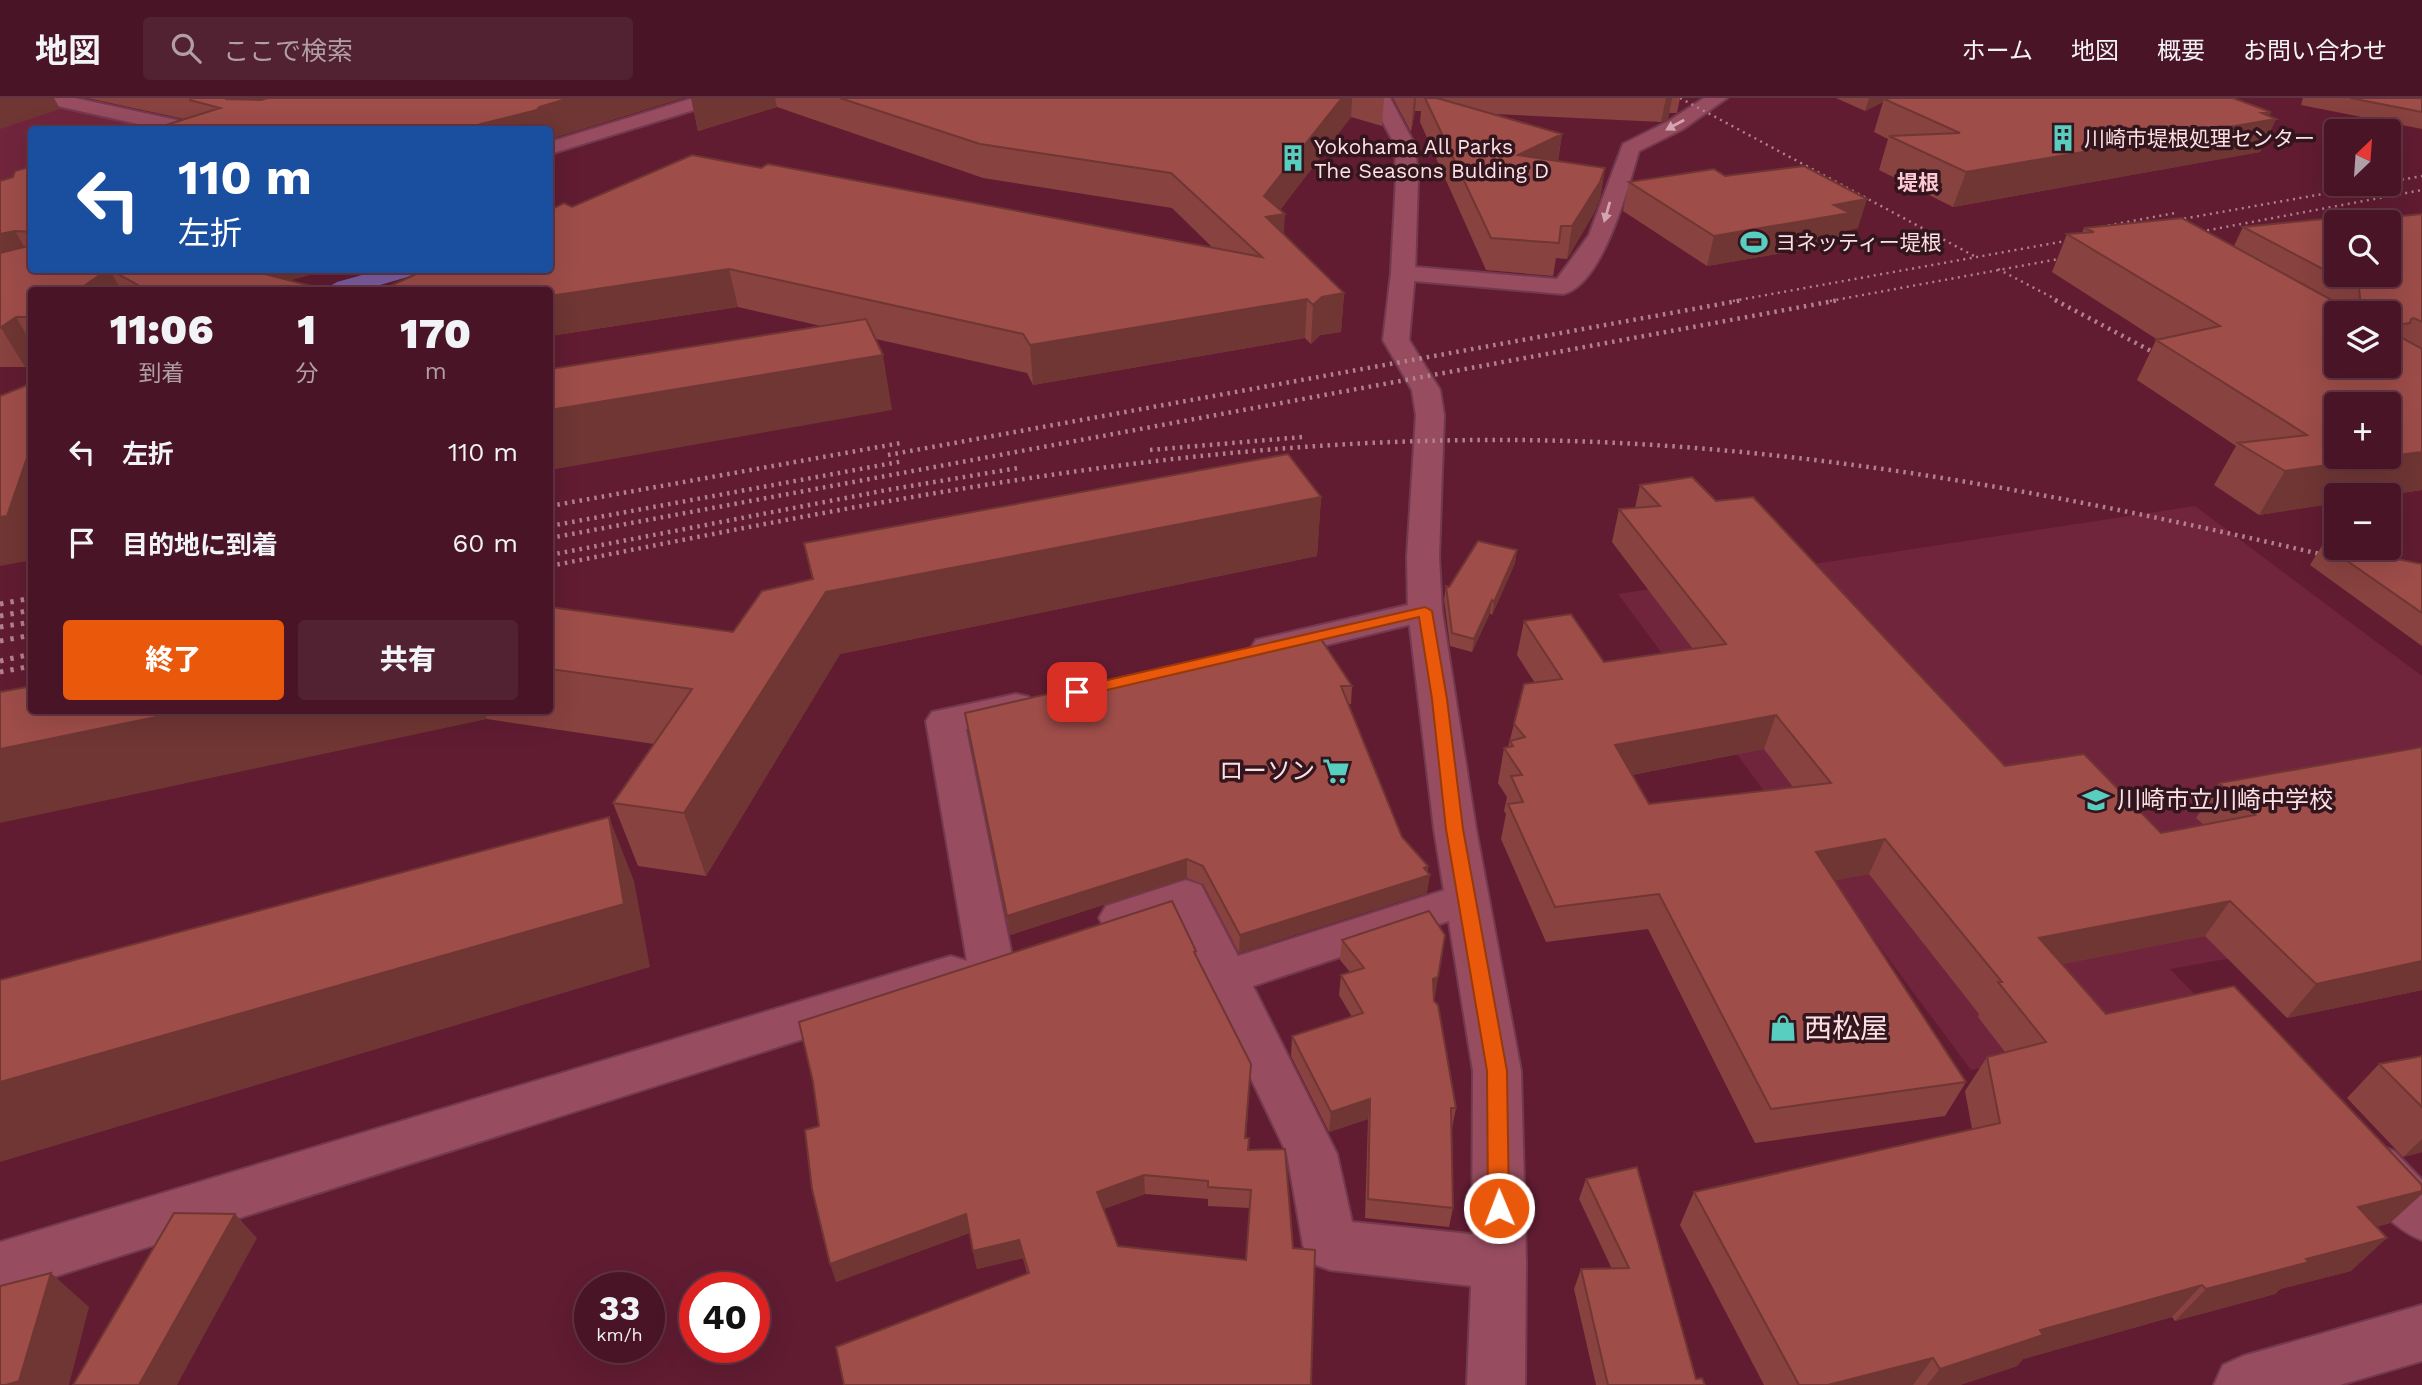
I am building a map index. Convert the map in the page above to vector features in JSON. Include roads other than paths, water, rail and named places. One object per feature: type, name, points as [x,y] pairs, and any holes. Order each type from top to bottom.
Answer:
[{"type":"street","points":[[48,98],[177,126]]},
{"type":"street","points":[[553,147],[713,98]]},
{"type":"street","points":[[1380,98],[1405,147],[1407,179],[1403,273],[1396,340],[1426,390],[1430,415],[1423,557],[1425,611],[1467,899],[1497,1071],[1499,1263],[1496,1385]]},
{"type":"street","points":[[1403,273],[1563,287],[1582,265],[1601,235],[1630,148],[1676,125],[1717,98]]},
{"type":"street","points":[[1233,656],[1425,611]]},
{"type":"street","points":[[0,1268],[1009,955],[945,721],[1050,698]]},
{"type":"street","points":[[1081,931],[1186,896],[1312,1154],[1330,1245],[1499,1263]]},
{"type":"street","points":[[1224,978],[1467,899]]},
{"type":"street","points":[[2346,1135],[2422,1216]]},
{"type":"street","points":[[2244,1385],[2422,1333]]},
{"type":"railway","points":[[1680,98],[1976,257]]},
{"type":"railway","points":[[2401,180],[2422,176]]},
{"type":"railway","points":[[2188,234],[2422,190]]},
{"type":"railway","points":[[2165,222],[2324,194]]},
{"type":"railway","points":[[2089,229],[2175,213]]},
{"type":"railway","points":[[1733,301],[2082,238]]},
{"type":"railway","points":[[2000,270],[2075,256]]},
{"type":"railway","points":[[1830,301],[2000,270]]},
{"type":"railway","points":[[2000,270],[2059,301]]},
{"type":"railway","points":[[888,455],[1743,300]]},
{"type":"railway","points":[[553,537],[1839,300]]},
{"type":"railway","points":[[2055,300],[2168,360]]},
{"type":"railway","points":[[1150,450],[1303,437]]},
{"type":"railway","points":[[553,565],[902,499],[1136,464],[1253,451],[1372,443],[1493,440],[1600,442],[1707,449],[1918,474],[2128,512],[2324,555]]},
{"type":"railway","points":[[553,505],[901,443]]},
{"type":"railway","points":[[553,525],[904,461]]},
{"type":"railway","points":[[553,554],[887,490],[1018,468]]},
{"type":"railway","points":[[0,604],[28,599]]},
{"type":"railway","points":[[0,616],[28,611]]},
{"type":"railway","points":[[0,627],[28,623]]},
{"type":"railway","points":[[0,641],[28,636]]},
{"type":"railway","points":[[0,661],[28,655]]},
{"type":"railway","points":[[0,672],[28,667]]},
{"type":"place","name":"川崎市堤根処理センター","points":[[2063,138]]},
{"type":"place","name":"Yokohama All Parks The Seasons Bulding D","points":[[1293,158]]},
{"type":"place","name":"ヨネッティー堤根","points":[[1754,242]]},
{"type":"place","name":"ローソン","points":[[1336,771]]},
{"type":"place","name":"川崎市立川崎中学校","points":[[2096,800]]},
{"type":"place","name":"西松屋","points":[[1783,1028]]},
{"type":"district","name":"堤根","points":[[1918,182]]}]
